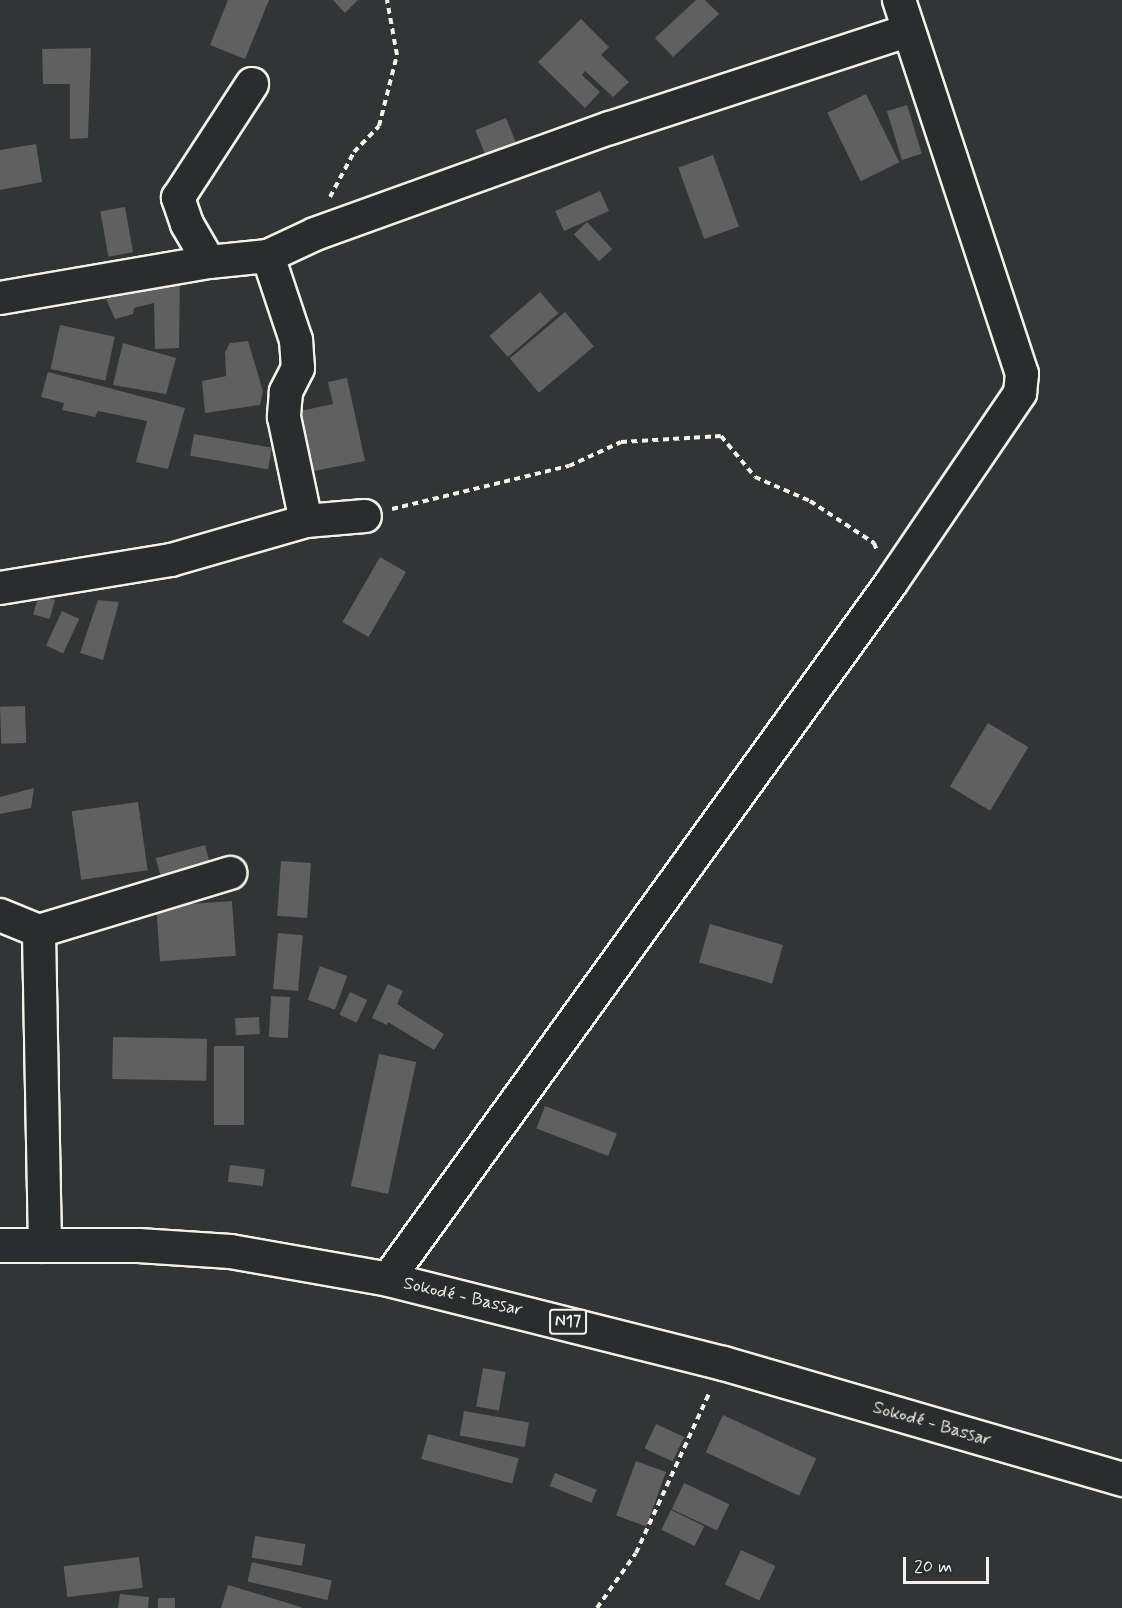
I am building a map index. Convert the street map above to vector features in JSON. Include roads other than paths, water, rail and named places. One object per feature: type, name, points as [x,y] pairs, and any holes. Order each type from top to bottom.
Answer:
[{"type":"main road","name":"Sokodé - Bassar","points":[[0,1245],[138,1245],[230,1251],[388,1279],[723,1363],[1122,1479]]},
{"type":"street","points":[[388,1279],[891,584],[1020,393],[1022,374],[899,0]]},
{"type":"street","points":[[0,298],[209,262],[268,256],[315,234],[610,128],[907,30]]},
{"type":"street","points":[[209,262],[187,224],[178,198],[252,84]]},
{"type":"street","points":[[268,256],[296,339],[298,368],[286,392],[284,417],[306,520]]},
{"type":"street","points":[[0,588],[171,560],[306,520],[365,516]]},
{"type":"street","points":[[0,915],[39,931],[230,873]]},
{"type":"street","points":[[39,931],[45,1246]]}]
